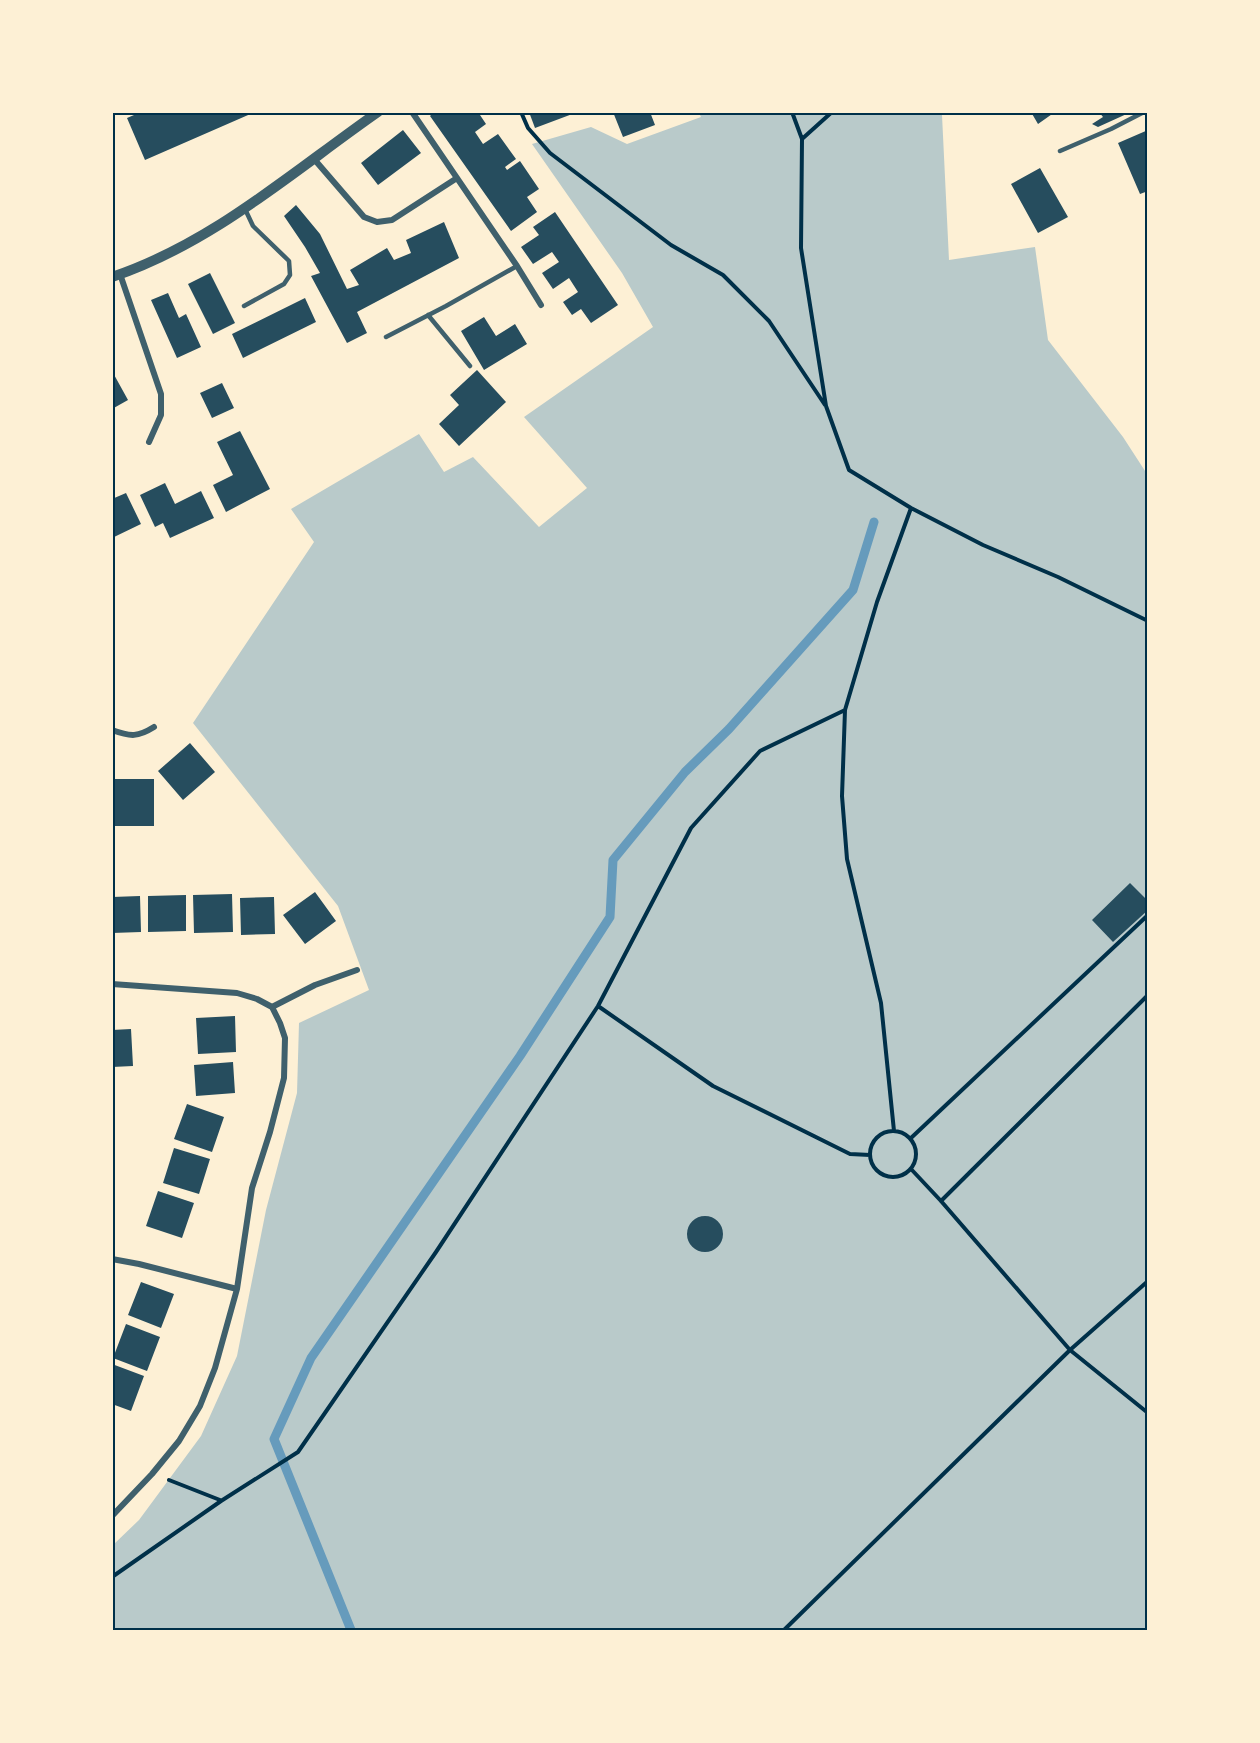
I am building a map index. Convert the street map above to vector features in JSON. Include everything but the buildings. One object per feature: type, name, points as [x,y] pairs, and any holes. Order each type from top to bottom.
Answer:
[{"type":"street","points":[[149,442],[161,415],[161,394],[116,275],[180,247],[225,222],[378,112]]},
{"type":"street","points":[[412,112],[542,305]]},
{"type":"street","points":[[314,159],[363,217],[377,222],[392,220],[457,178]]},
{"type":"street","points":[[112,730],[126,735],[141,735],[154,728]]},
{"type":"street","points":[[272,1007],[315,985],[357,970]]},
{"type":"street","points":[[112,984],[237,993],[257,999],[272,1007],[285,1038],[284,1078],[252,1188],[237,1289],[214,1368],[200,1406],[179,1441],[152,1474],[112,1516]]},
{"type":"street","points":[[112,1259],[237,1289]]},
{"type":"lane","points":[[1060,151],[1144,112]]},
{"type":"lane","points":[[244,209],[253,226],[289,261],[290,275],[284,284],[244,306]]},
{"type":"lane","points":[[386,337],[517,266]]},
{"type":"lane","points":[[428,315],[470,366]]},
{"type":"path","points":[[521,112],[528,128],[550,153],[670,245],[723,274],[769,321],[826,406]]},
{"type":"path","points":[[792,112],[802,139],[801,248],[826,406],[849,470],[911,508],[982,545],[1058,577],[1148,621]]},
{"type":"path","points":[[802,139],[832,112]]},
{"type":"path","points":[[894,1131],[881,1003],[847,859],[842,796],[845,710],[877,602],[911,508]]},
{"type":"path","points":[[112,1576],[221,1501],[298,1452],[436,1252],[598,1006],[692,828],[760,751],[845,710]]},
{"type":"path","points":[[911,1138],[1148,915]]},
{"type":"path","points":[[941,1201],[1148,995]]},
{"type":"path","points":[[598,1006],[713,1086],[850,1154],[870,1155]]},
{"type":"path","points":[[894,1131],[911,1138],[917,1158],[911,1169],[902,1176],[887,1177],[874,1169],[870,1155],[873,1142],[882,1134],[894,1131]]},
{"type":"path","points":[[911,1169],[1070,1350],[1148,1413]]},
{"type":"path","points":[[784,1630],[1070,1350],[1148,1281]]},
{"type":"path","points":[[152,1474],[221,1501]]},
{"type":"shaded area","points":[[699,113],[951,113],[942,115],[949,260],[1035,247],[1048,340],[1123,437],[1147,474],[1147,1630],[113,1630],[113,1545],[139,1520],[201,1436],[237,1356],[266,1210],[297,1093],[299,1023],[369,990],[338,906],[193,723],[314,542],[291,509],[419,434],[444,472],[473,457],[539,527],[587,488],[524,417],[653,327],[622,273],[532,144],[591,127],[627,144],[701,117]]},
{"type":"waterway","points":[[351,1630],[274,1439],[311,1358],[520,1056],[610,917],[613,860],[685,772],[729,729],[853,590],[874,522]]}]
